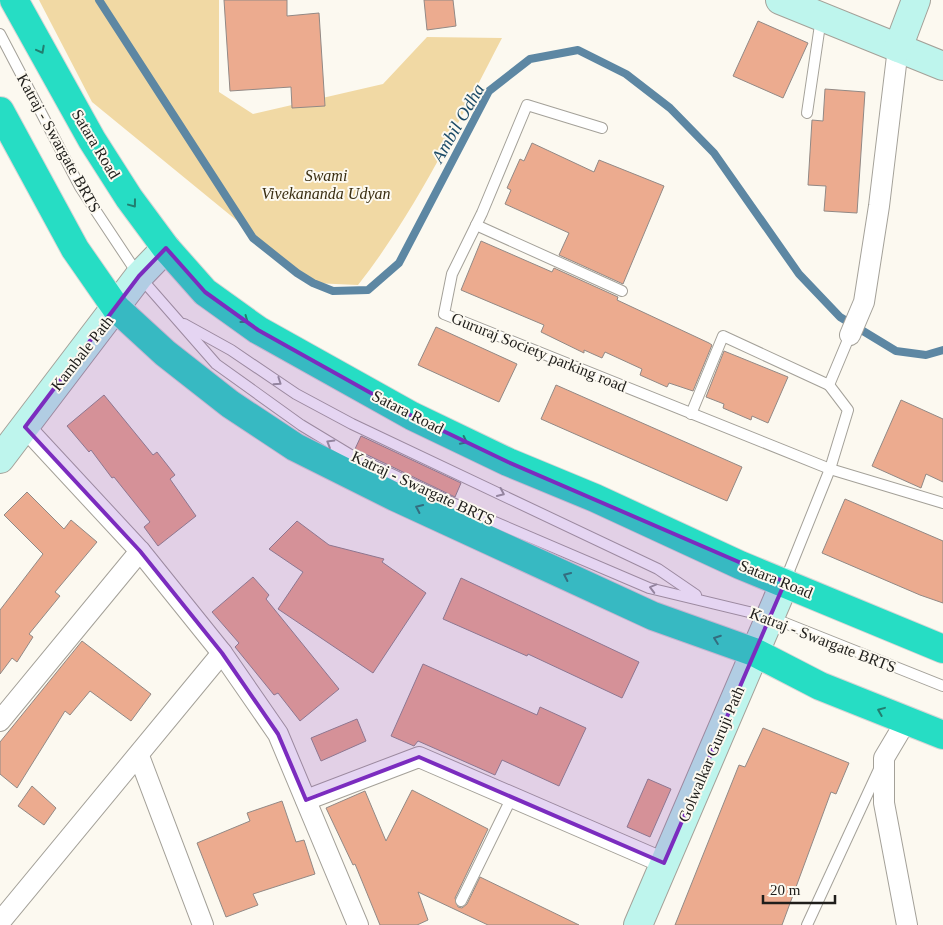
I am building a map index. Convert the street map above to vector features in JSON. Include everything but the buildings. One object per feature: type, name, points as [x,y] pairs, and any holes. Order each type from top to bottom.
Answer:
[{"type":"highway","name":"Satara Road","points":[[16,3],[92,140],[129,198],[166,248],[205,292],[258,330],[412,416],[508,462],[596,498],[740,564],[943,648]]},
{"type":"highway","points":[[0,111],[75,249],[116,308],[165,353],[230,404],[295,447],[395,497],[654,616],[754,652],[820,686],[943,735]]},
{"type":"street","points":[[780,0],[943,66]]},
{"type":"street","points":[[848,338],[864,302],[879,206],[898,48],[916,0]]},
{"type":"street","name":"Kambale Path","points":[[0,459],[140,276],[166,248]]},
{"type":"street","points":[[25,427],[140,551],[222,653],[278,734],[358,925]]},
{"type":"street","points":[[0,721],[140,551]]},
{"type":"street","name":"Golwalkar Guruji Path","points":[[638,925],[785,582]]},
{"type":"street","points":[[0,922],[139,756],[222,653]]},
{"type":"street","points":[[906,721],[884,758],[884,803],[907,925]]},
{"type":"street","points":[[139,756],[203,925]]},
{"type":"street","points":[[306,800],[419,757],[664,863]]},
{"type":"lane","points":[[807,113],[821,17]]},
{"type":"lane","name":"Katraj - Swargate BRTS","points":[[0,34],[80,187],[140,276],[176,320],[216,364],[301,425],[349,454],[476,514],[649,588],[770,617],[943,686]]},
{"type":"lane","name":"Gururaj Society parking road","points":[[602,128],[527,105],[476,224],[452,274],[444,314],[830,470],[943,503]]},
{"type":"lane","points":[[476,224],[622,291]]},
{"type":"lane","name":"Katraj - Swargate BRTS","points":[[176,320],[231,350],[296,394],[352,424],[658,569],[701,599]]},
{"type":"lane","points":[[691,414],[723,336],[829,384],[848,410],[830,470],[785,582]]},
{"type":"lane","points":[[829,384],[848,338]]},
{"type":"lane","points":[[808,925],[861,803],[884,758]]},
{"type":"lane","points":[[461,901],[512,797]]},
{"type":"highlighted area","points":[[166,248],[205,292],[258,330],[412,416],[508,462],[785,582],[664,863],[419,757],[306,800],[278,734],[222,653],[140,551],[25,427],[139,276]]},
{"type":"green space","name":"Swami Vivekananda Udyan","points":[[39,0],[219,0],[219,92],[253,114],[383,84],[427,37],[502,38],[418,196],[399,227],[358,285],[313,283],[92,102]]},
{"type":"waterway","name":"Ambil Odha","points":[[99,0],[253,238],[297,273],[313,283],[333,291],[368,290],[399,263],[489,91],[530,59],[578,50],[626,74],[670,108],[714,153],[799,274],[840,317],[896,351],[926,355],[943,350]]}]
